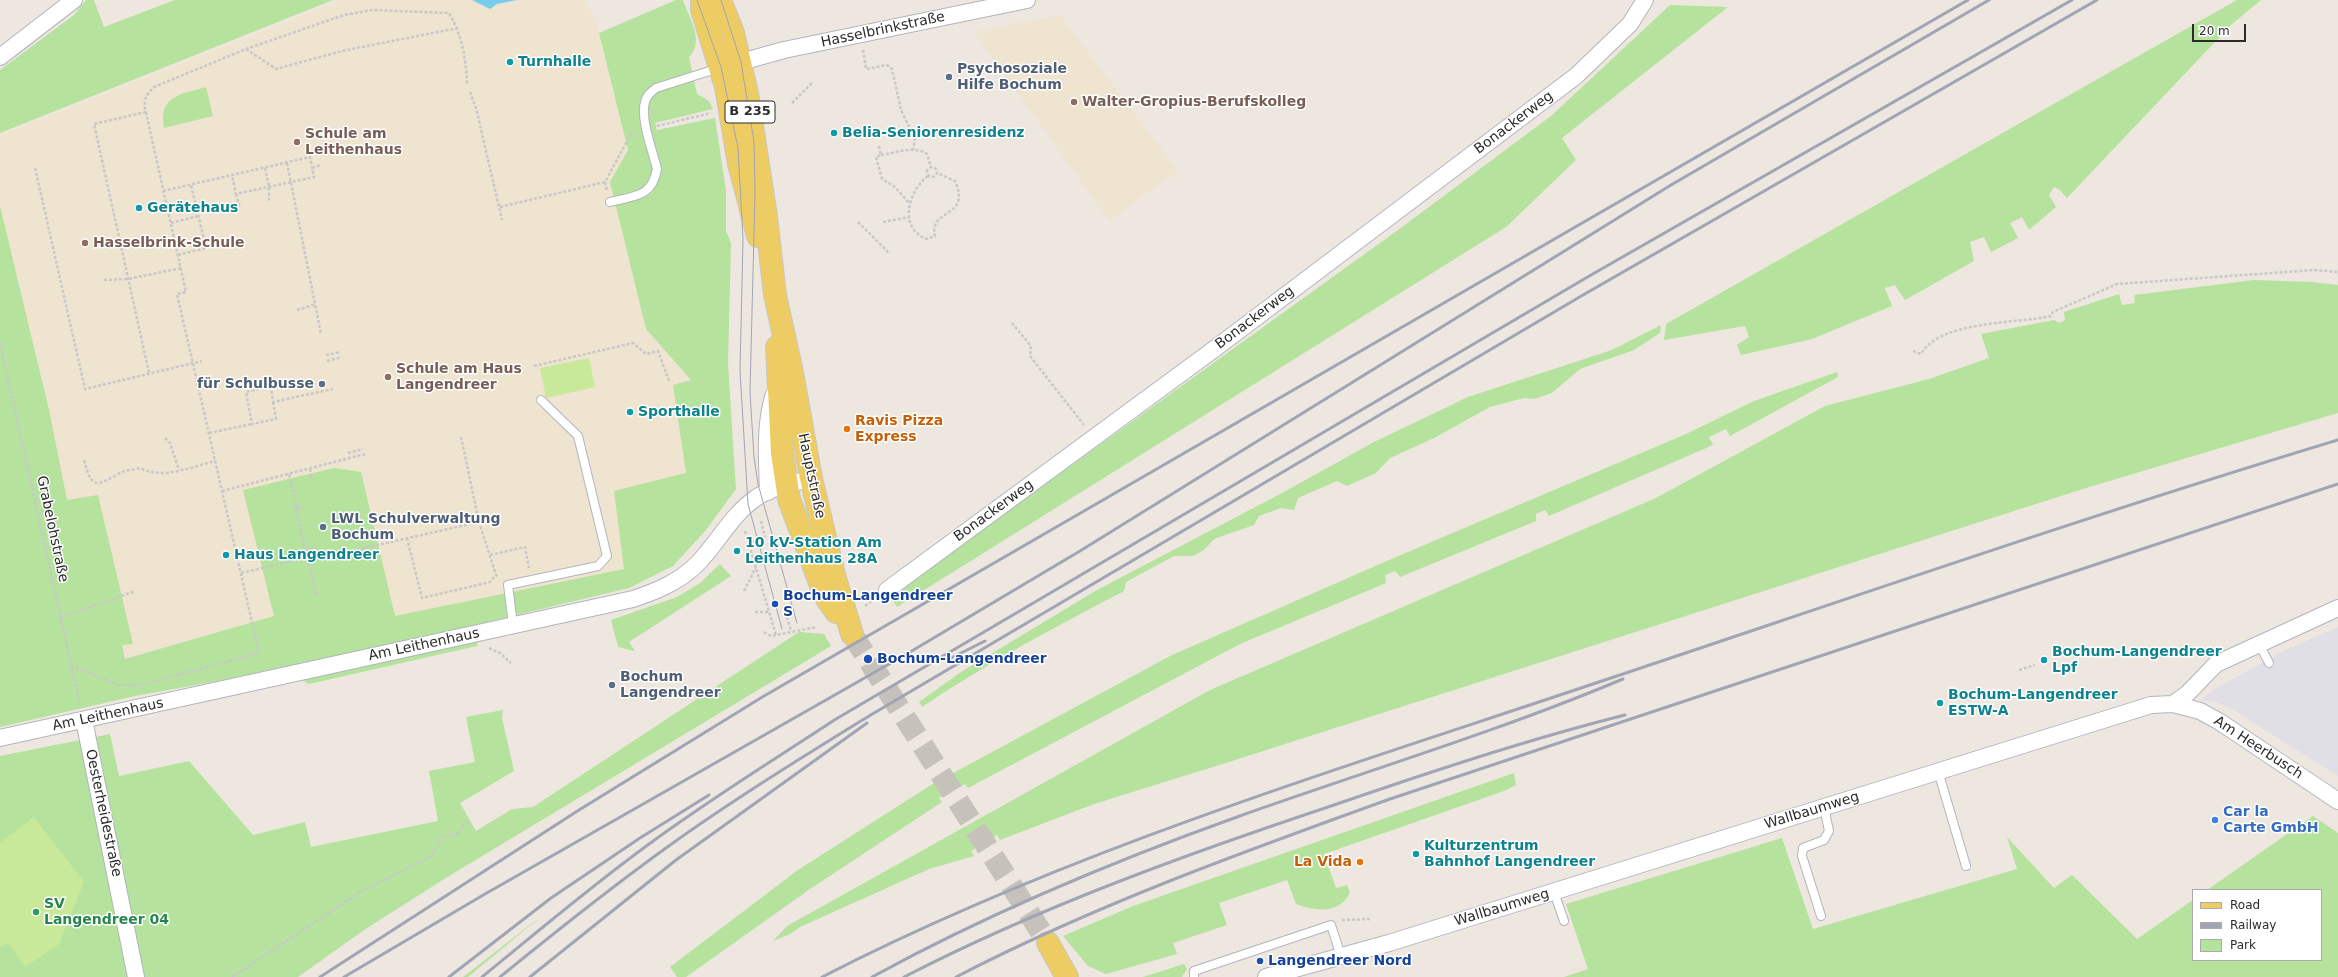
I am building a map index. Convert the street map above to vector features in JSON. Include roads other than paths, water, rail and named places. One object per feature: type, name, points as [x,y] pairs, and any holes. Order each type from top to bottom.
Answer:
[{"type":"main road","name":"Hauptstraße","points":[[702,0],[702,10],[731,65],[758,162],[770,265],[778,313],[792,372],[811,478],[845,613],[852,634],[827,599],[793,513],[777,489],[778,313]]},
{"type":"main road","name":"Hauptstraße","points":[[720,0],[733,33],[731,65]]},
{"type":"main road","points":[[1048,943],[1066,977]]},
{"type":"street","points":[[0,57],[74,0]]},
{"type":"street","name":"Hasselbrinkstraße","points":[[731,65],[784,50],[1027,0]]},
{"type":"street","name":"Bonackerweg","points":[[887,590],[1576,76],[1630,24],[1645,0]]},
{"type":"street","name":"Am Leithenhaus","points":[[0,738],[633,599],[656,592],[684,576],[698,563],[729,523],[756,498],[777,489],[811,478]]},
{"type":"street","points":[[2173,704],[2186,694],[2216,664],[2338,608]]},
{"type":"street","name":"Wallbaumweg","points":[[1266,977],[1389,943],[2150,705],[2173,704]]},
{"type":"street","name":"Am Heerbusch","points":[[2173,704],[2200,711],[2220,722],[2338,801]]},
{"type":"street","name":"Oesterheidestraße","points":[[84,720],[136,977]]},
{"type":"lane","points":[[610,202],[643,194],[653,182],[657,169],[646,126],[644,103],[648,95],[656,88],[731,65]]},
{"type":"lane","points":[[513,625],[508,586],[598,566],[607,556],[578,436],[541,400]]},
{"type":"lane","points":[[2259,644],[2269,663]]},
{"type":"lane","points":[[1938,772],[1966,866]]},
{"type":"lane","points":[[1821,916],[1802,856],[1803,848],[1824,840],[1829,831],[1824,807]]},
{"type":"lane","points":[[1554,892],[1564,921]]},
{"type":"lane","points":[[1194,977],[1194,971],[1331,925],[1341,956]]},
{"type":"water","points":[[472,0],[517,0],[497,4],[490,9]]},
{"type":"tunnel","points":[[852,634],[1048,943]]},
{"type":"tram line","points":[[697,0],[721,67],[738,148],[743,239],[740,371],[748,504],[782,629]]},
{"type":"tram line","points":[[721,0],[741,62],[754,142],[755,193],[750,392],[754,457],[758,484],[797,623]]},
{"type":"railway","points":[[320,977],[579,810],[764,696],[1968,0]]},
{"type":"railway","points":[[344,977],[485,894],[905,655],[1080,551],[1671,185],[1989,0]]},
{"type":"railway","points":[[482,977],[583,895],[668,830],[836,719],[1591,275],[2072,0]]},
{"type":"railway","points":[[500,977],[603,895],[716,813],[869,716],[1583,295],[2097,0]]},
{"type":"railway","points":[[822,977],[912,933],[1004,893],[1096,855],[1190,820],[1379,755],[1953,563],[2145,500],[2338,440]]},
{"type":"railway","points":[[956,977],[1062,926],[1116,903],[1280,839],[1390,799],[2338,484]]},
{"type":"railway","points":[[949,659],[985,641]]},
{"type":"railway","points":[[872,977],[961,931],[1006,910],[1143,852],[1285,800],[1480,734],[1623,679]]},
{"type":"railway","points":[[904,977],[956,951],[1062,904],[1170,862],[1442,769],[1551,735],[1625,715]]},
{"type":"railway","points":[[530,977],[676,860],[867,723]]},
{"type":"railway","points":[[449,977],[551,898],[640,838],[709,795]]},
{"type":"place","name":"Turnhalle","points":[[510,62]]},
{"type":"place","name":"Psychosoziale Hilfe Bochum","points":[[949,77]]},
{"type":"place","name":"Walter-Gropius-Berufskolleg","points":[[1074,102]]},
{"type":"place","name":"Belia-Seniorenresidenz","points":[[834,133]]},
{"type":"place","name":"Schule am Leithenhaus","points":[[297,142]]},
{"type":"place","name":"Gerätehaus","points":[[139,208]]},
{"type":"place","name":"Hasselbrink-Schule","points":[[85,243]]},
{"type":"place","name":"Schule am Haus Langendreer","points":[[388,377]]},
{"type":"place","name":"für Schulbusse","points":[[322,384]]},
{"type":"place","name":"Sporthalle","points":[[630,412]]},
{"type":"place","name":"Ravis Pizza Express","points":[[847,429]]},
{"type":"place","name":"LWL Schulverwaltung Bochum","points":[[323,527]]},
{"type":"place","name":"10 kV-Station Am Leithenhaus 28A","points":[[737,551]]},
{"type":"place","name":"Haus Langendreer","points":[[226,555]]},
{"type":"place","name":"Bochum-Langendreer S","points":[[775,604]]},
{"type":"place","name":"Bochum-Langendreer","points":[[868,659]]},
{"type":"place","name":"Bochum-Langendreer Lpf","points":[[2044,660]]},
{"type":"place","name":"Bochum Langendreer","points":[[612,685]]},
{"type":"place","name":"Bochum-Langendreer ESTW-A","points":[[1940,703]]},
{"type":"place","name":"Car la Carte GmbH","points":[[2215,820]]},
{"type":"place","name":"Kulturzentrum Bahnhof Langendreer","points":[[1416,854]]},
{"type":"place","name":"La Vida","points":[[1360,862]]},
{"type":"place","name":"SV Langendreer 04","points":[[36,912]]},
{"type":"place","name":"Langendreer Nord","points":[[1260,961]]}]
